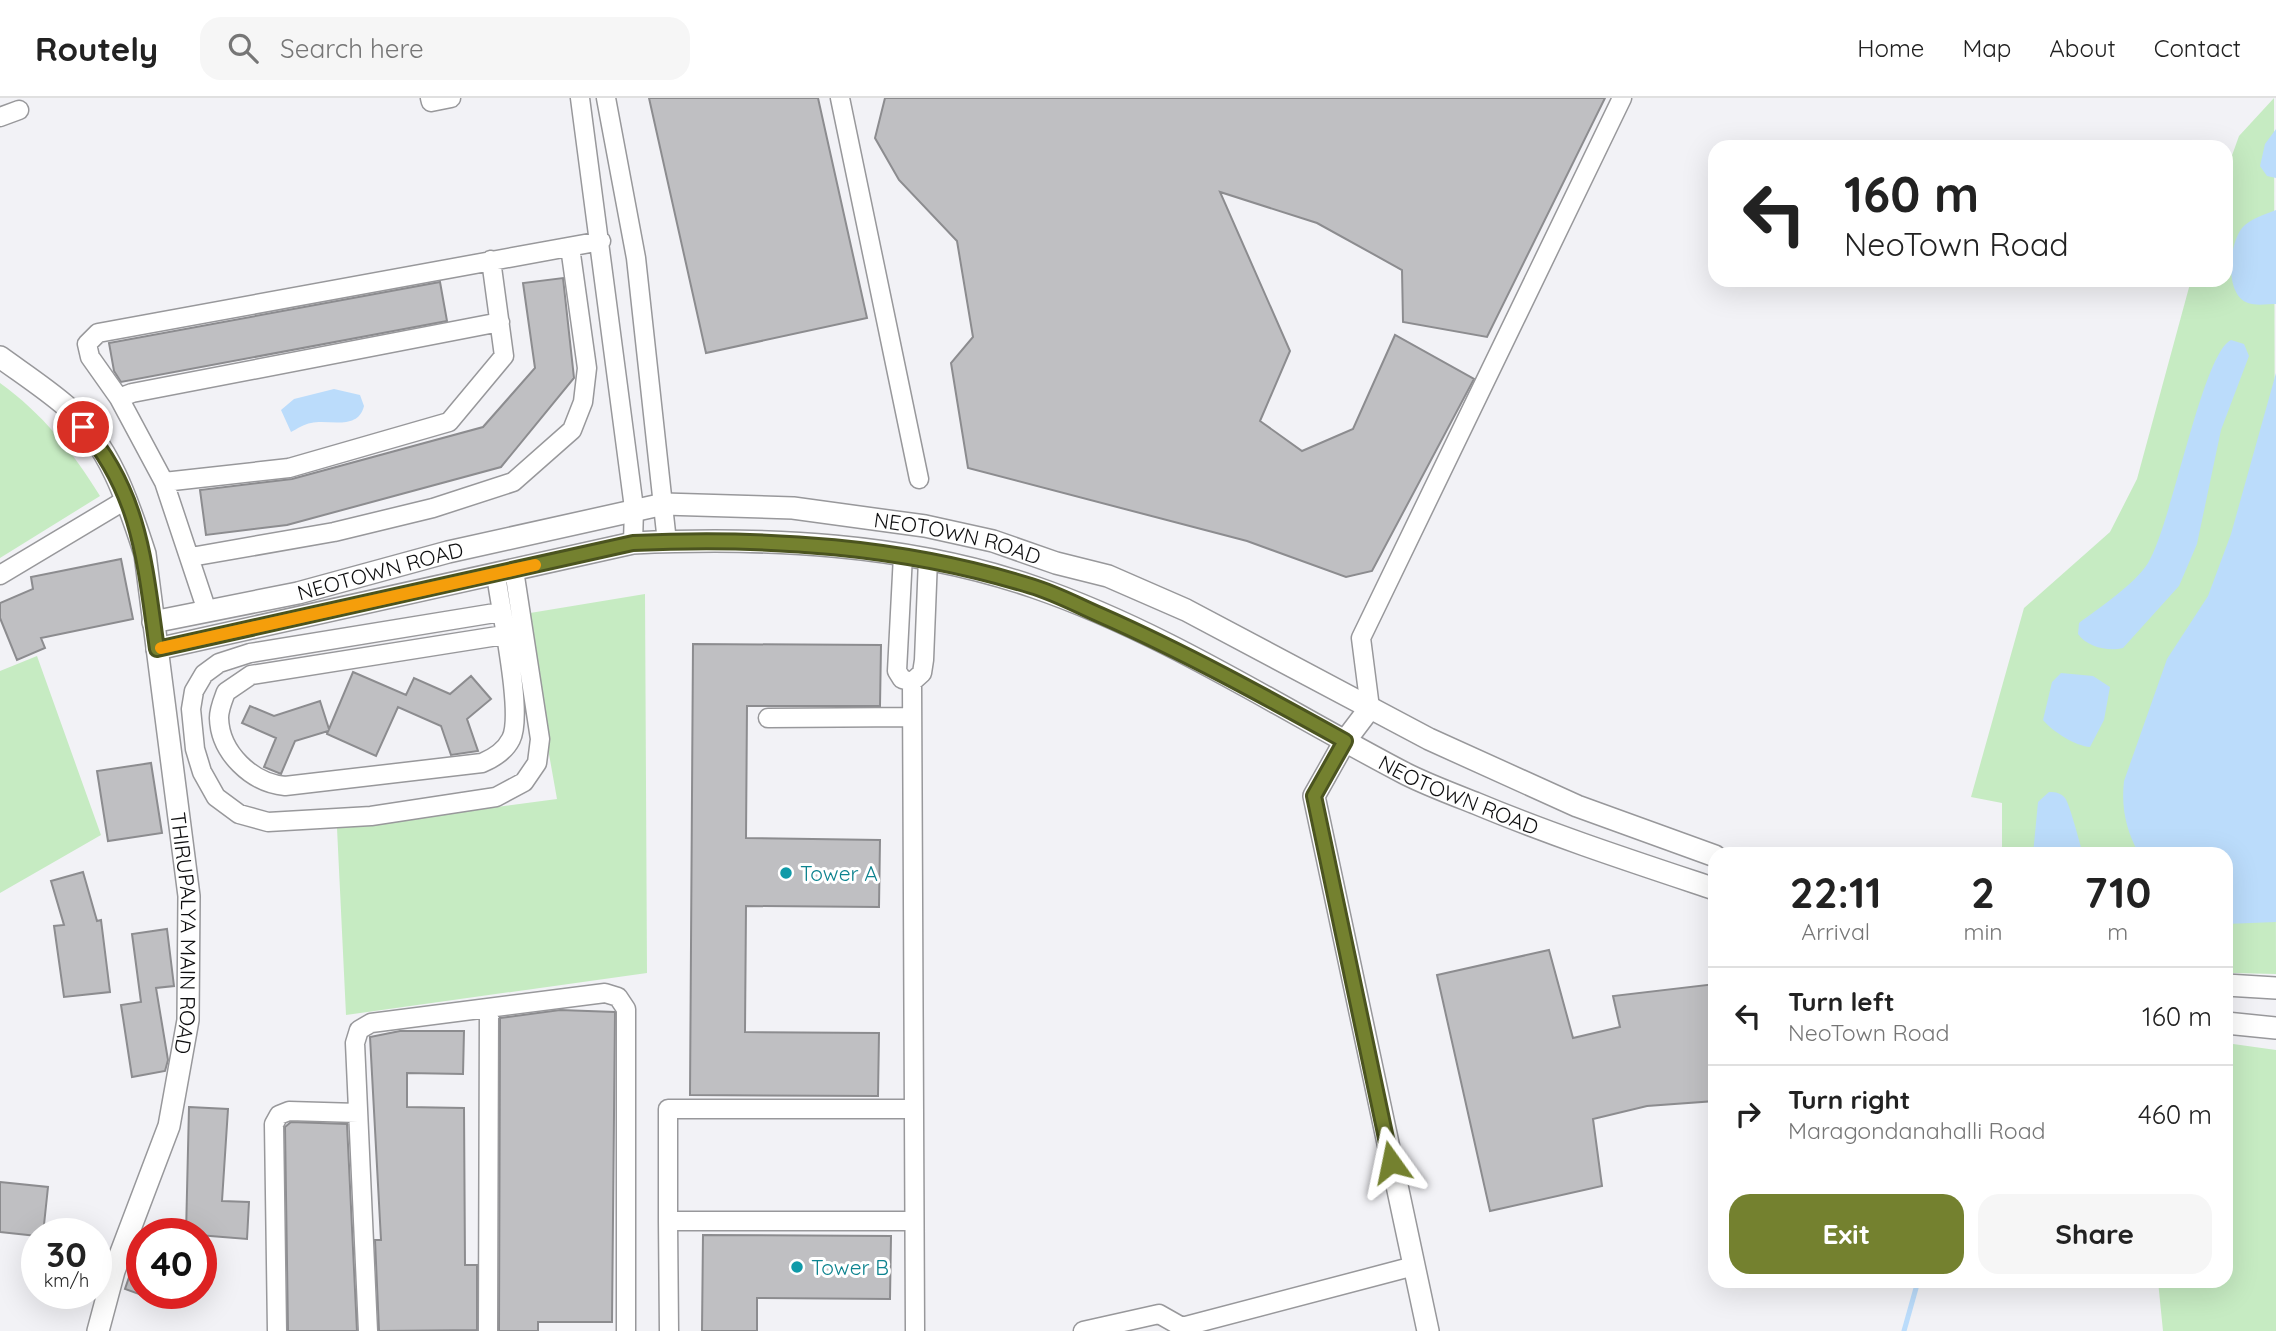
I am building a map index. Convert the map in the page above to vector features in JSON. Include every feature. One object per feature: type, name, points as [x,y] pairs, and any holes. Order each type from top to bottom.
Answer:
[{"type":"street","points":[[430,98],[431,102],[451,98]]},
{"type":"street","points":[[580,98],[601,241],[634,508],[633,543]]},
{"type":"street","points":[[606,98],[636,258],[667,542]]},
{"type":"street","points":[[840,98],[919,479]]},
{"type":"street","points":[[1428,1331],[1314,796],[1345,741],[1370,708],[1361,638],[1622,98]]},
{"type":"street","points":[[0,117],[19,110]]},
{"type":"street","points":[[198,613],[202,589],[164,482],[119,398],[90,357],[87,344],[98,333],[601,241]]},
{"type":"street","points":[[191,557],[334,532],[433,508],[513,482],[572,430],[583,402],[587,368],[575,246]]},
{"type":"street","points":[[164,482],[289,468],[449,422],[503,356],[491,260]]},
{"type":"street","points":[[119,398],[132,393],[500,322]]},
{"type":"street","name":"THIRUPALYA MAIN ROAD","points":[[0,357],[67,407],[100,446],[127,499],[145,554],[189,896],[188,1020],[169,1126],[114,1271],[98,1331]]},
{"type":"street","points":[[0,575],[127,499]]},
{"type":"street","name":"NEOTOWN ROAD","points":[[153,622],[298,593],[448,552],[634,508],[664,504],[793,508],[925,526],[993,541],[1056,563],[1108,576],[1186,610],[1429,739],[1577,806],[1708,853]]},
{"type":"street","name":"NEOTOWN ROAD","points":[[157,649],[633,543],[838,546],[903,555],[1034,587],[1167,644],[1409,776],[1558,837],[1708,887]]},
{"type":"street","points":[[903,555],[897,671],[902,679],[912,682]]},
{"type":"street","points":[[915,1331],[912,682],[922,673],[924,660],[928,559]]},
{"type":"street","points":[[501,612],[250,653],[219,663],[204,674],[194,691],[191,709],[195,748],[202,772],[216,797],[239,814],[268,822],[371,816],[496,797],[524,782],[537,764],[540,739],[505,572]]},
{"type":"street","points":[[504,635],[251,675],[226,691],[219,715],[221,733],[237,763],[269,785],[285,786],[482,764],[505,748],[515,726],[516,713],[501,612],[505,572]]},
{"type":"street","points":[[768,718],[912,718]]},
{"type":"street","points":[[2233,985],[2276,988]]},
{"type":"street","points":[[368,1331],[355,1043],[359,1030],[371,1023],[605,993],[618,997],[626,1009],[626,1331]]},
{"type":"street","points":[[488,1331],[489,1008]]},
{"type":"street","points":[[2233,1024],[2276,1028]]},
{"type":"street","points":[[669,1331],[668,1109],[914,1109]]},
{"type":"street","points":[[277,1331],[274,1124],[279,1115],[289,1111],[358,1113]]},
{"type":"street","points":[[668,1221],[914,1221]]},
{"type":"street","points":[[1083,1331],[1159,1314],[1182,1327],[1413,1266]]},
{"type":"green space","points":[[2274,98],[2276,974],[2233,973],[2233,847],[2002,847],[2002,803],[1971,797],[2024,608],[2110,532],[2137,479],[2189,287],[2233,287],[2233,153],[2239,136]]},
{"type":"green space","points":[[0,383],[30,407],[56,434],[100,496],[0,558]]},
{"type":"green space","points":[[645,594],[647,973],[346,1015],[337,828],[557,799],[524,614]]},
{"type":"green space","points":[[37,656],[101,835],[0,893],[0,671]]},
{"type":"green space","points":[[2233,1044],[2276,1050],[2276,1331],[2163,1331],[2159,1288],[2233,1288]]},
{"type":"water","points":[[2276,129],[2276,178],[2267,176],[2260,166],[2265,144]]},
{"type":"water","points":[[2276,210],[2276,304],[2248,303],[2240,298],[2233,283],[2234,245],[2242,228],[2258,217]]},
{"type":"water","points":[[2231,340],[2244,344],[2249,356],[2221,430],[2197,544],[2179,586],[2123,648],[2105,649],[2093,645],[2078,634],[2079,623],[2126,587],[2148,563],[2167,514],[2209,375],[2220,352]]},
{"type":"water","points":[[2276,373],[2276,922],[2233,924],[2233,847],[2136,847],[2126,819],[2123,800],[2124,781],[2167,659],[2208,596],[2231,534]]},
{"type":"water","points":[[334,389],[360,395],[364,406],[361,414],[349,421],[303,425],[291,432],[281,410],[294,399]]},
{"type":"water","points":[[2061,673],[2093,676],[2110,687],[2104,720],[2090,747],[2064,737],[2043,720],[2052,682]]},
{"type":"water","points":[[2049,792],[2063,796],[2072,815],[2081,847],[2034,847],[2038,802]]},
{"type":"building","points":[[649,98],[818,98],[867,318],[706,353]]},
{"type":"building","points":[[885,98],[1605,98],[1487,337],[1403,322],[1402,270],[1317,223],[1220,192],[1290,351],[1260,421],[1302,451],[1353,429],[1395,335],[1474,379],[1372,571],[1346,577],[1247,541],[968,468],[951,363],[973,337],[957,241],[899,180],[875,138]]},
{"type":"building","points":[[563,278],[574,378],[501,467],[287,525],[206,535],[200,490],[292,479],[483,427],[535,368],[523,283]]},
{"type":"building","points":[[440,282],[447,321],[121,382],[114,371],[109,343]]},
{"type":"building","points":[[121,559],[133,619],[41,638],[45,648],[17,660],[0,618],[0,603],[33,589],[31,577]]},
{"type":"building","name":"Tower A","points":[[693,644],[881,645],[880,706],[747,706],[746,838],[880,840],[879,907],[746,906],[745,1032],[879,1033],[878,1096],[690,1095]]},
{"type":"building","points":[[353,672],[406,695],[414,678],[450,694],[471,676],[491,699],[467,719],[478,751],[451,755],[441,726],[398,707],[376,756],[327,734],[328,731],[295,741],[281,774],[264,767],[276,738],[242,723],[250,706],[274,716],[320,701],[329,729]]},
{"type":"building","points":[[151,763],[162,833],[108,841],[97,771]]},
{"type":"building","points":[[83,872],[97,921],[101,920],[110,992],[64,997],[54,926],[64,925],[51,881]]},
{"type":"building","points":[[167,929],[174,986],[156,988],[168,1060],[165,1071],[132,1077],[121,1005],[141,1002],[132,934]]},
{"type":"building","points":[[1549,950],[1573,1038],[1620,1027],[1613,996],[1708,985],[1708,1102],[1647,1106],[1593,1119],[1602,1186],[1490,1211],[1437,975]]},
{"type":"building","points":[[560,1010],[615,1012],[612,1322],[538,1322],[538,1331],[499,1331],[500,1018]]},
{"type":"building","points":[[400,1031],[464,1031],[463,1074],[407,1073],[407,1107],[464,1108],[465,1265],[477,1265],[477,1330],[379,1331],[375,1240],[381,1240],[370,1037]]},
{"type":"building","points":[[189,1107],[228,1109],[222,1201],[249,1202],[247,1239],[217,1237],[217,1218],[186,1218]]},
{"type":"building","points":[[291,1122],[347,1124],[357,1331],[288,1331],[285,1127]]},
{"type":"building","points":[[0,1182],[48,1187],[45,1218],[21,1218],[21,1234],[0,1232]]},
{"type":"building","name":"Tower B","points":[[703,1235],[891,1236],[890,1299],[757,1298],[757,1331],[702,1331]]},
{"type":"waterway","points":[[1904,1331],[1916,1288]]},
{"type":"slow traffic","points":[[161,648],[535,565]]},
{"type":"place","name":"Tower A","points":[[786,873]]},
{"type":"place","name":"Tower B","points":[[797,1267]]},
{"type":"route","points":[[83,427],[100,446],[127,499],[145,554],[157,649],[633,543],[697,540],[838,546],[941,561],[1034,587],[1167,644],[1345,741],[1314,796],[1391,1162]]}]
